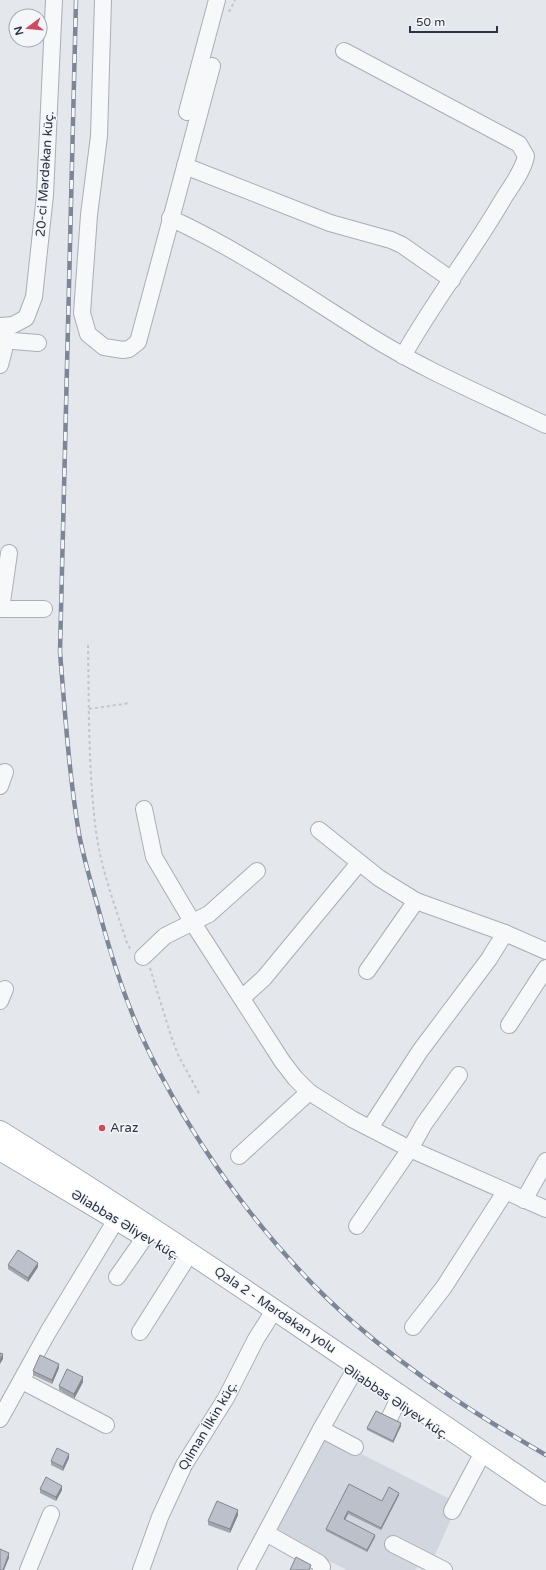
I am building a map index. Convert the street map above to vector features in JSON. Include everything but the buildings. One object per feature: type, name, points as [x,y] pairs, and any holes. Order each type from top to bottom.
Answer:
[{"type":"main road","name":"Qala 2 - Mərdəkan yolu","points":[[0,1131],[126,1210],[272,1313],[546,1495]]},
{"type":"main road","name":"Əliabbas Əliyev küç.","points":[[0,1150],[272,1313],[353,1373],[394,1410],[480,1458],[546,1503]]},
{"type":"street","name":"20-ci Mərdəkan küç.","points":[[1,336],[13,325],[26,318],[34,297],[45,195],[54,0]]},
{"type":"street","points":[[103,0],[99,136],[89,215],[82,313],[88,334],[104,347],[123,350],[134,346],[138,342],[170,218],[212,66]]},
{"type":"street","points":[[187,112],[217,0]]},
{"type":"street","points":[[344,51],[519,144],[525,153],[525,160],[517,176],[483,233],[403,356]]},
{"type":"street","points":[[185,166],[330,223],[391,240],[402,245],[452,280]]},
{"type":"street","points":[[170,218],[203,234],[319,302],[403,356],[546,425]]},
{"type":"street","points":[[0,366],[4,350],[1,336],[38,343]]},
{"type":"street","points":[[9,553],[0,609],[44,609]]},
{"type":"street","points":[[144,809],[154,857],[193,923],[282,1061],[295,1078],[309,1092],[370,1128],[410,1149],[546,1209]]},
{"type":"street","points":[[319,830],[359,863],[416,901],[505,933],[546,951]]},
{"type":"street","points":[[242,998],[264,978],[359,863]]},
{"type":"street","points":[[143,957],[165,936],[209,914],[257,870]]},
{"type":"street","points":[[366,971],[416,901]]},
{"type":"street","points":[[370,1128],[420,1051],[489,958],[505,933]]},
{"type":"street","points":[[509,1024],[546,968]]},
{"type":"street","points":[[356,1226],[410,1149],[424,1124],[459,1074]]},
{"type":"street","points":[[239,1156],[309,1092]]},
{"type":"street","points":[[524,1200],[546,1161]]},
{"type":"street","points":[[413,1327],[444,1287],[505,1192]]},
{"type":"street","points":[[0,1419],[82,1272],[116,1220]]},
{"type":"street","points":[[117,1277],[145,1237]]},
{"type":"street","points":[[140,1332],[185,1261]]},
{"type":"street","name":"Qılman İlkin küç.","points":[[141,1570],[160,1517],[190,1453],[226,1398],[256,1339],[272,1313]]},
{"type":"street","points":[[246,1570],[321,1429],[353,1373]]},
{"type":"street","points":[[22,1381],[106,1425]]},
{"type":"street","points":[[321,1429],[355,1447]]},
{"type":"street","points":[[452,1511],[480,1458]]},
{"type":"street","points":[[28,1570],[51,1514]]},
{"type":"street","points":[[266,1533],[319,1563],[322,1567],[321,1570]]},
{"type":"street","points":[[393,1544],[438,1567]]},
{"type":"path","points":[[88,644],[90,756],[96,832],[105,873],[127,943],[130,950],[143,957],[151,970],[179,1057],[200,1095]]},
{"type":"path","points":[[89,709],[130,703]]},
{"type":"shaded area","points":[[326,1436],[452,1500],[452,1517],[428,1570],[417,1567],[415,1570],[347,1570],[275,1533]]},
{"type":"railway","points":[[76,0],[60,652],[70,766],[79,834],[88,873],[115,966],[135,1021],[170,1092],[215,1164],[240,1199],[295,1265],[354,1323],[400,1360],[471,1410],[546,1455]]},
{"type":"place","name":"Araz","points":[[102,1128]]}]
